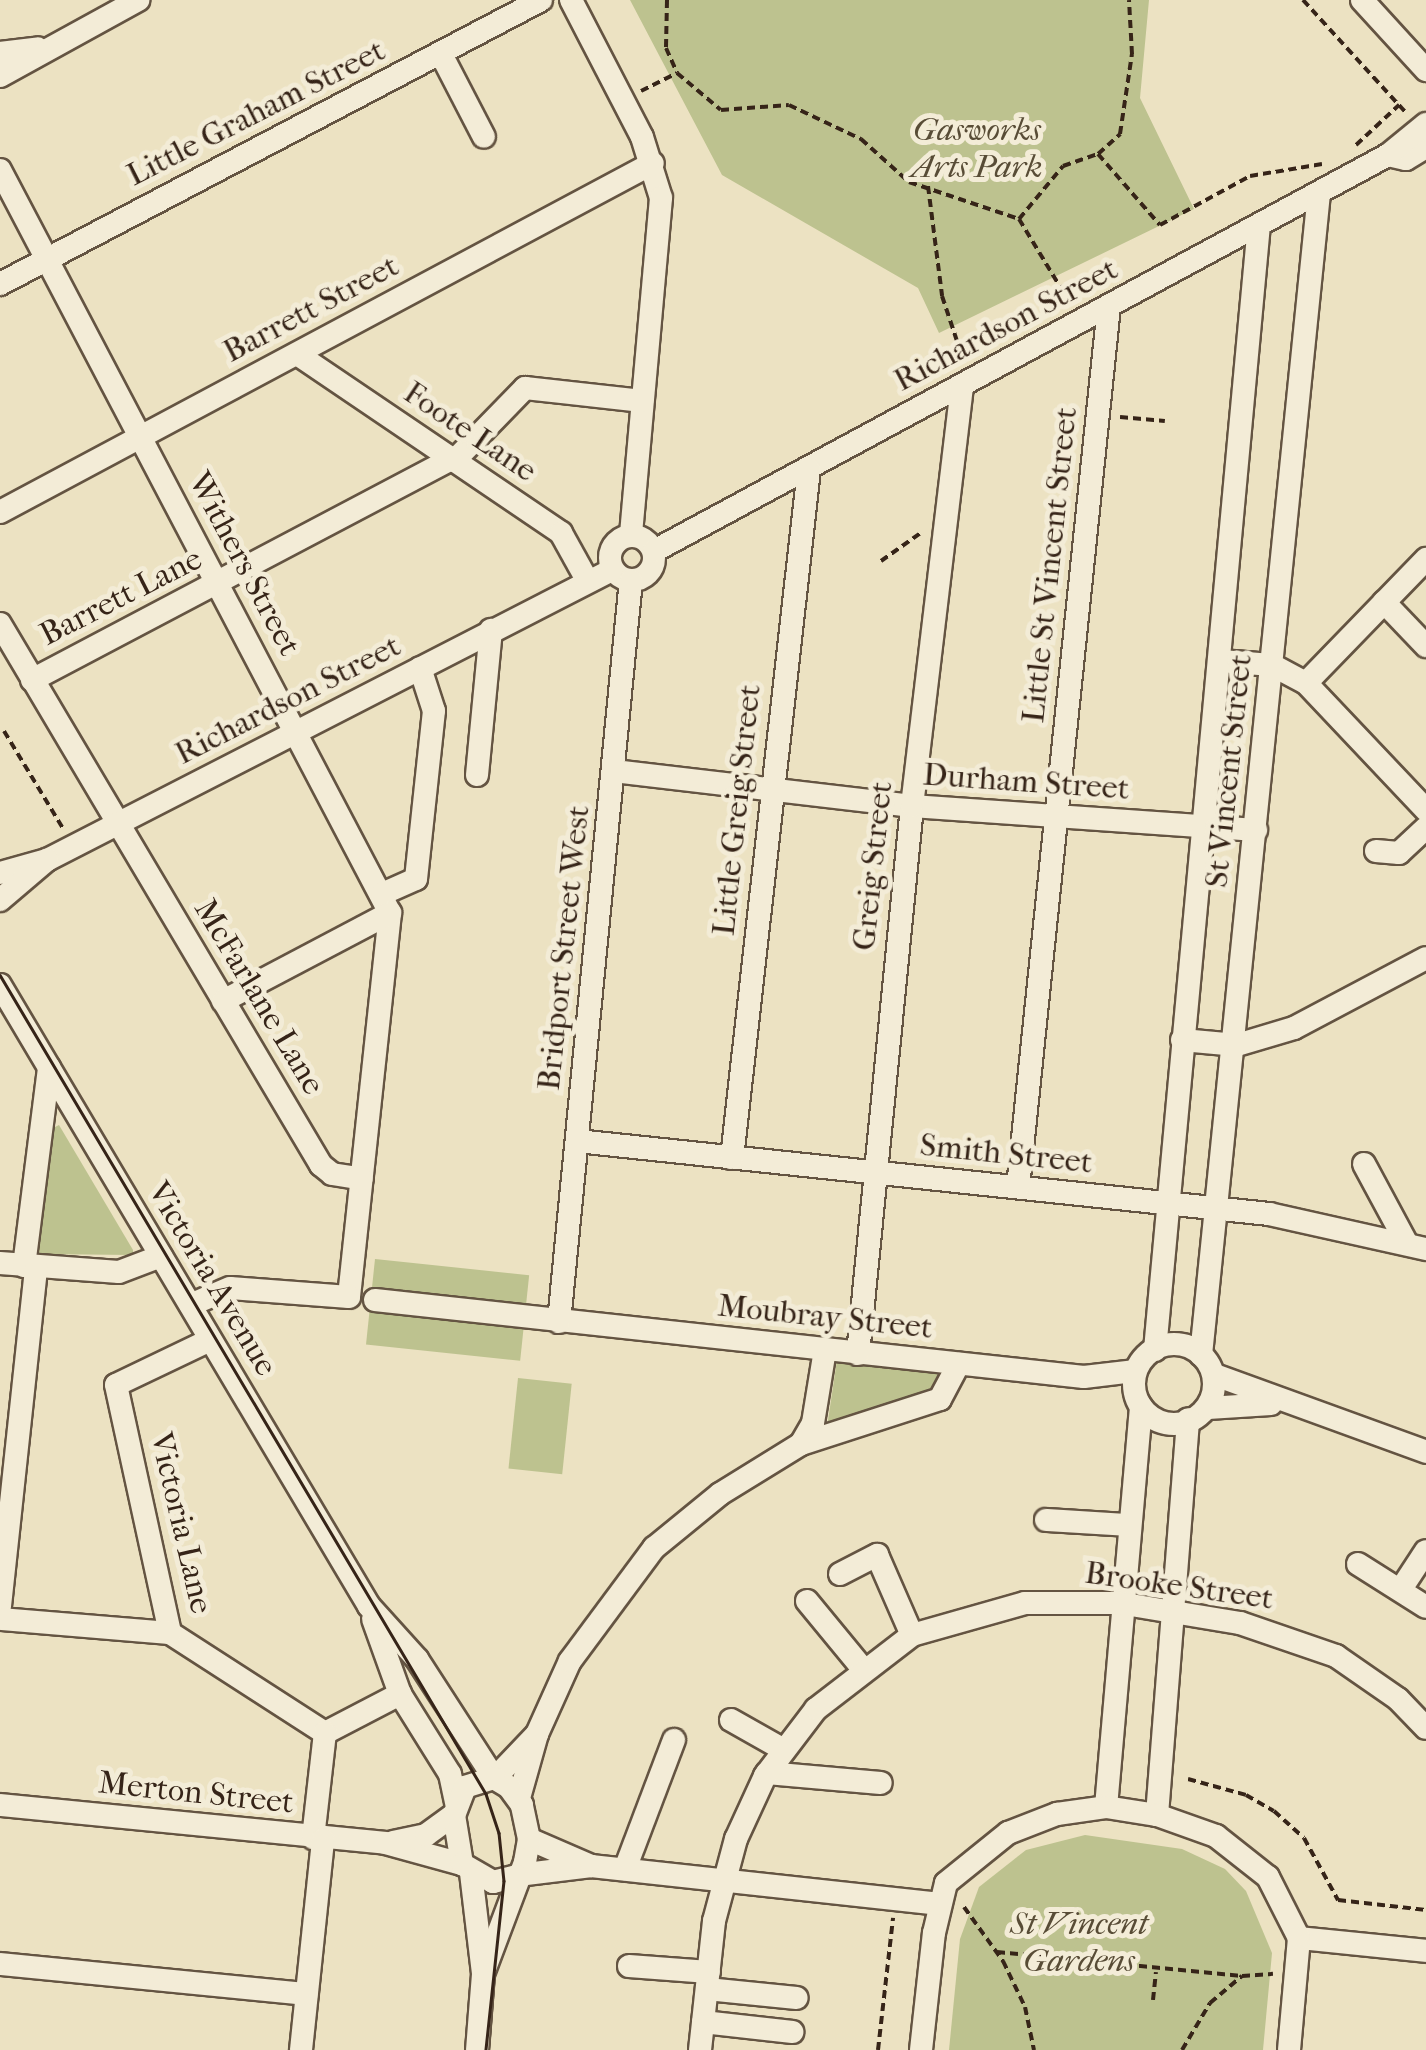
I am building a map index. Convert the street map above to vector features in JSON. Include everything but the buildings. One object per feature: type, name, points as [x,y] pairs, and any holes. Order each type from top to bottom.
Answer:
[{"type":"street","points":[[0,76],[138,0]]},
{"type":"street","name":"Little Graham Street","points":[[0,284],[541,0]]},
{"type":"street","points":[[571,0],[653,164],[662,217],[632,536]]},
{"type":"street","points":[[1362,0],[1426,70]]},
{"type":"street","points":[[0,53],[60,42]]},
{"type":"street","points":[[441,54],[484,137]]},
{"type":"street","name":"Richardson Street","points":[[654,551],[1424,133]]},
{"type":"street","name":"Barrett Street","points":[[0,512],[653,164]]},
{"type":"street","name":"Withers Street","points":[[0,170],[386,903]]},
{"type":"street","name":"St Vincent Street","points":[[1201,1355],[1215,1208],[1237,1046],[1319,192]]},
{"type":"street","name":"St Vincent Street","points":[[1155,1350],[1164,1203],[1205,826],[1259,225]]},
{"type":"street","name":"Little St Vincent Street","points":[[1018,1187],[1109,306]]},
{"type":"street","name":"Foote Lane","points":[[297,354],[564,534],[587,580]]},
{"type":"street","name":"Greig Street","points":[[858,1354],[912,806],[967,384]]},
{"type":"street","name":"Barrett Lane","points":[[32,680],[453,460],[525,388],[642,401]]},
{"type":"street","name":"Little Greig Street","points":[[732,1158],[809,469]]},
{"type":"street","points":[[644,535],[654,551],[643,573],[621,575],[619,544],[632,536],[644,535]]},
{"type":"street","points":[[1306,682],[1426,559]]},
{"type":"street","name":"Richardson Street","points":[[0,874],[47,860],[119,824],[587,580],[621,575]]},
{"type":"street","name":"Bridport Street West","points":[[559,1322],[614,770],[621,575]]},
{"type":"street","points":[[1384,602],[1426,646]]},
{"type":"street","name":"McFarlane Lane","points":[[0,624],[321,1165],[332,1174],[362,1178]]},
{"type":"street","points":[[477,774],[490,630]]},
{"type":"street","points":[[1221,661],[1272,665],[1306,682],[1421,795]]},
{"type":"street","points":[[223,1001],[386,903],[417,877],[434,711],[420,668]]},
{"type":"street","name":"Durham Street","points":[[614,770],[912,806],[1256,830]]},
{"type":"street","points":[[1376,851],[1399,853],[1426,828]]},
{"type":"street","name":"Richardson Street","points":[[0,900],[47,860]]},
{"type":"street","points":[[190,1305],[230,1288],[349,1297],[386,903]]},
{"type":"street","points":[[1182,1040],[1237,1046],[1294,1028],[1426,958]]},
{"type":"street","name":"Victoria Avenue","points":[[0,986],[369,1606],[417,1659],[495,1778]]},
{"type":"street","points":[[0,1606],[8,1448],[49,1068]]},
{"type":"street","name":"Smith Street","points":[[577,1140],[1215,1208],[1416,1245]]},
{"type":"street","points":[[1364,1164],[1416,1245]]},
{"type":"street","points":[[0,1264],[124,1272],[160,1256]]},
{"type":"street","name":"Moubray Street","points":[[375,1300],[1084,1378],[1134,1371]]},
{"type":"street","name":"Victoria Lane","points":[[210,1340],[116,1385],[170,1634],[324,1734]]},
{"type":"street","points":[[801,1444],[813,1423],[825,1350]]},
{"type":"street","points":[[1116,1807],[1119,1602],[1137,1401],[1134,1371],[1155,1350],[1201,1355],[1216,1375],[1280,1403],[1426,1452]]},
{"type":"street","points":[[483,1974],[529,1839],[519,1798],[537,1734],[587,1633],[644,1560],[720,1494],[801,1444],[938,1400],[960,1364]]},
{"type":"street","points":[[1157,1815],[1198,1414],[1216,1375]]},
{"type":"street","name":"Moubray Street","points":[[1084,1378],[1137,1401]]},
{"type":"street","points":[[1137,1401],[1166,1419],[1280,1403]]},
{"type":"street","points":[[1046,1520],[1127,1526]]},
{"type":"street","points":[[1401,1590],[1426,1551]]},
{"type":"street","points":[[840,1574],[876,1555],[912,1635]]},
{"type":"street","points":[[1358,1564],[1426,1607]]},
{"type":"street","points":[[807,1601],[863,1669]]},
{"type":"street","name":"Brooke Street","points":[[700,2050],[725,1877],[767,1773],[816,1709],[912,1635],[1025,1602],[1119,1602],[1287,1635],[1336,1656],[1426,1728]]},
{"type":"street","name":"Victoria Avenue","points":[[369,1606],[400,1694],[450,1774],[455,1809]]},
{"type":"street","points":[[0,1618],[170,1634]]},
{"type":"street","points":[[301,2050],[324,1734],[400,1694]]},
{"type":"street","points":[[731,1720],[784,1750]]},
{"type":"street","points":[[477,2050],[483,1974],[455,1809],[465,1787],[495,1778],[537,1734]]},
{"type":"street","points":[[624,1868],[674,1740]]},
{"type":"street","points":[[767,1773],[881,1783]]},
{"type":"street","points":[[495,1778],[519,1798]]},
{"type":"street","name":"Merton Street","points":[[0,1804],[385,1843],[466,1868]]},
{"type":"street","points":[[466,1868],[494,1882],[517,1875],[591,1866],[725,1877],[895,1898],[942,1894],[1008,1833],[1056,1814],[1116,1807],[1157,1815],[1243,1853],[1268,1877],[1299,1938],[1289,2050]]},
{"type":"street","name":"Merton Street","points":[[385,1843],[426,1835],[455,1809]]},
{"type":"street","points":[[529,1839],[591,1866]]},
{"type":"street","points":[[921,2050],[942,1894]]},
{"type":"street","points":[[1299,1938],[1426,1951]]},
{"type":"street","points":[[0,1964],[307,1994]]},
{"type":"street","points":[[629,1966],[797,1998]]},
{"type":"street","points":[[703,2022],[792,2032]]},
{"type":"path","points":[[667,0],[666,48],[677,73],[721,110],[789,104],[862,139],[909,182],[1019,219],[1083,320]]},
{"type":"path","points":[[1019,219],[1063,166],[1098,154],[1120,134],[1132,54],[1129,0]]},
{"type":"path","points":[[1303,0],[1424,133]]},
{"type":"path","points":[[624,100],[677,73]]},
{"type":"path","points":[[1352,149],[1399,105]]},
{"type":"path","points":[[1098,154],[1160,225],[1250,176],[1282,175],[1335,157]]},
{"type":"path","points":[[928,186],[942,296],[967,384]]},
{"type":"path","points":[[1098,414],[1166,420]]},
{"type":"path","points":[[880,561],[949,514]]},
{"type":"path","points":[[4,731],[74,846]]},
{"type":"path","points":[[1188,1779],[1246,1795],[1274,1811],[1304,1838],[1338,1900],[1426,1910]]},
{"type":"path","points":[[942,1894],[997,1952],[1025,2007],[1034,2050]]},
{"type":"path","points":[[878,2050],[895,1898]]},
{"type":"path","points":[[997,1952],[1156,1972],[1242,1976],[1298,1972]]},
{"type":"path","points":[[1153,2000],[1156,1972]]},
{"type":"path","points":[[1182,2050],[1210,2003],[1242,1976]]},
{"type":"green space","name":"Gasworks Arts Park","points":[[630,0],[1149,0],[1140,98],[1194,209],[939,333],[918,288],[722,175]]},
{"type":"green space","points":[[59,1125],[133,1255],[37,1254],[51,1129]]},
{"type":"green space","points":[[375,1259],[529,1275],[520,1361],[366,1345]]},
{"type":"green space","points":[[837,1360],[944,1374],[938,1391],[827,1427]]},
{"type":"green space","points":[[518,1378],[572,1384],[562,1474],[508,1469]]},
{"type":"green space","name":"St Vincent Gardens","points":[[1085,1835],[1182,1849],[1225,1869],[1246,1891],[1272,1953],[1263,2050],[949,2050],[960,1939],[979,1887],[1026,1850]]},
{"type":"tram line","points":[[0,975],[486,1794],[499,1833],[504,1881],[486,2050]]}]
